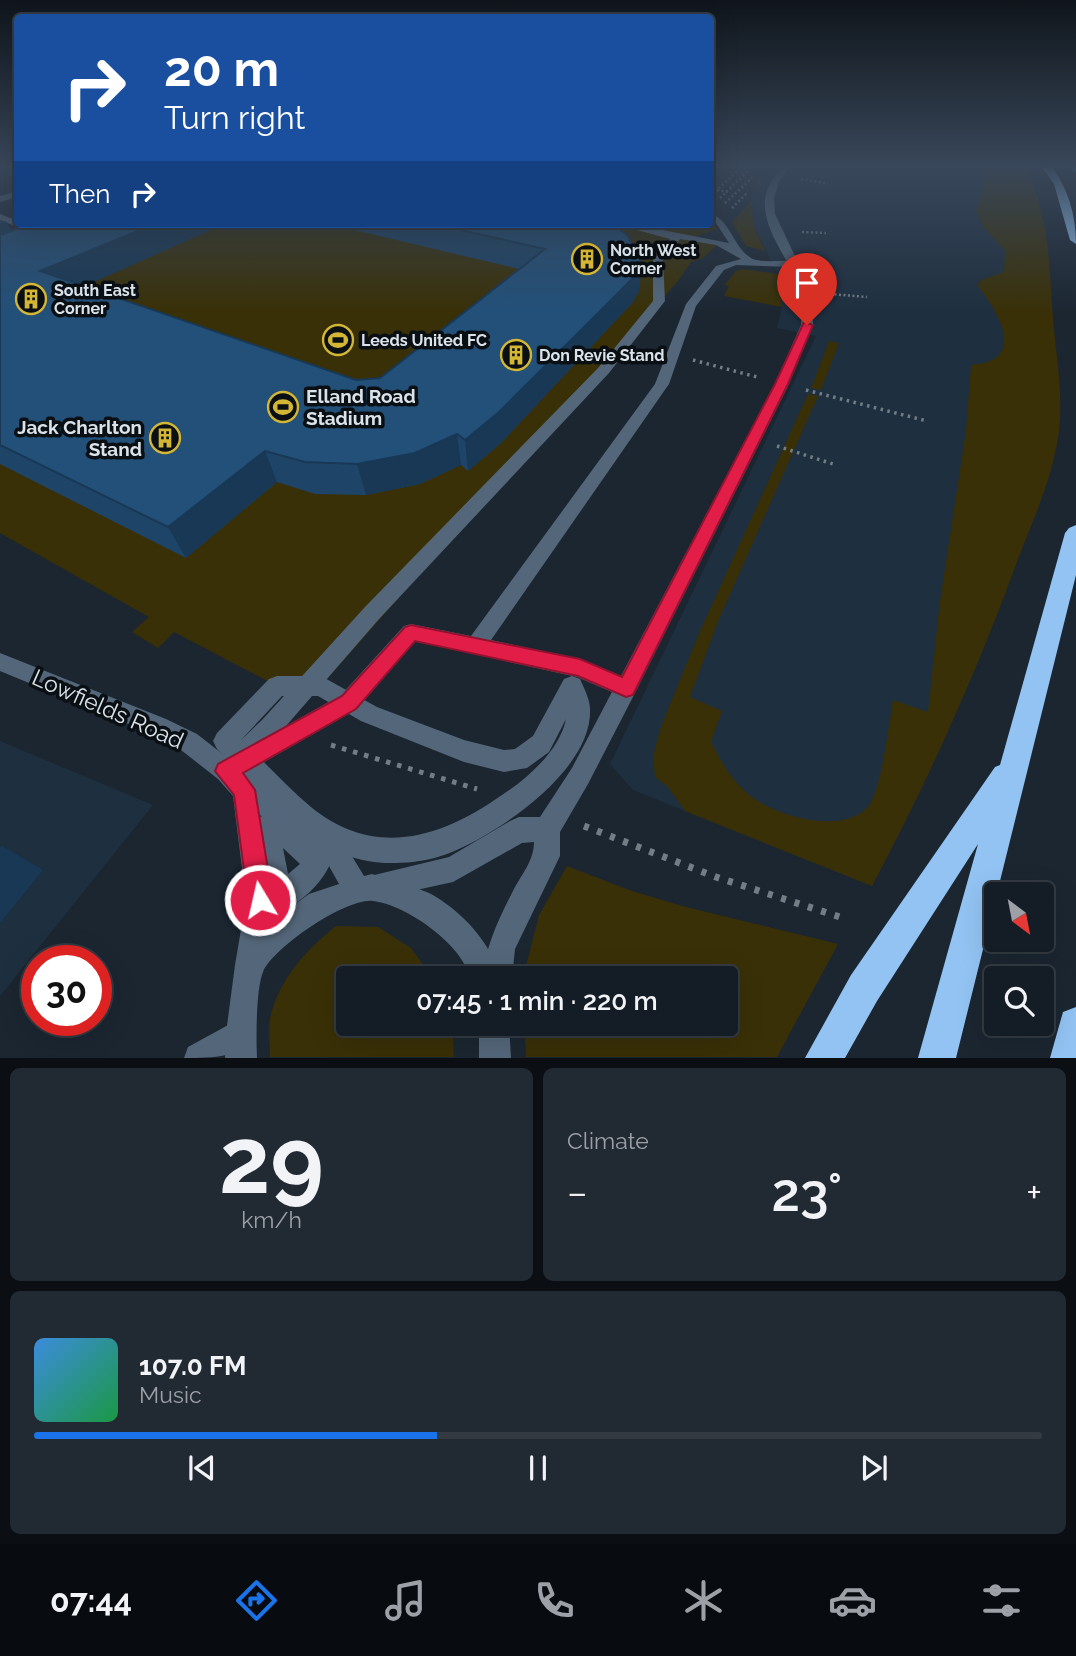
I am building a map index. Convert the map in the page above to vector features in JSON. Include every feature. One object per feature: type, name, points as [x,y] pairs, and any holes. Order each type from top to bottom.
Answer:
[{"type":"highway","points":[[1068,214],[1076,240]]},
{"type":"highway","points":[[937,1058],[1076,533]]},
{"type":"highway","points":[[824,1058],[864,988],[1014,764]]},
{"type":"highway","points":[[1069,1058],[1076,1025]]},
{"type":"street","points":[[499,966],[501,948],[523,899],[547,856],[547,828],[580,776],[626,688],[782,384],[807,325],[806,290],[778,238],[771,214]]},
{"type":"street","points":[[714,218],[720,221],[739,251],[751,261]]},
{"type":"street","points":[[28,228],[57,239]]},
{"type":"street","points":[[638,228],[669,235],[697,237],[739,251]]},
{"type":"street","points":[[305,686],[604,370],[659,301],[658,259],[667,253],[676,240],[669,235]]},
{"type":"street","points":[[476,646],[662,384],[690,306],[720,268],[735,262],[751,261],[794,264]]},
{"type":"street","points":[[240,769],[349,702],[411,632],[580,668],[626,688]]},
{"type":"street","name":"Lowfields Road","points":[[0,662],[158,726],[240,769],[280,813],[338,857],[364,889]]},
{"type":"street","points":[[199,1058],[225,1046],[241,1045],[249,965],[260,900],[240,769],[225,741],[277,686],[321,686],[369,714],[464,751],[504,761],[519,760],[541,744],[572,686],[579,697],[581,707],[579,722],[553,766],[515,802],[487,822],[444,842],[397,851],[362,847],[327,834],[240,769]]},
{"type":"street","points":[[249,965],[282,930],[319,904],[364,889],[453,869],[519,830],[547,828]]},
{"type":"street","points":[[364,889],[421,904],[461,936],[482,966]]},
{"type":"street","points":[[494,1036],[495,1058]]},
{"type":"path","points":[[794,231],[826,233]]},
{"type":"path","points":[[823,293],[867,297]]},
{"type":"path","points":[[673,354],[757,377]]},
{"type":"path","points":[[782,384],[928,421]]},
{"type":"path","points":[[753,439],[833,464]]},
{"type":"shaded area","points":[[739,214],[753,214],[753,225],[765,251],[746,246],[732,222]]},
{"type":"shaded area","points":[[753,214],[1007,214],[1011,319],[935,741],[872,886],[633,790],[610,764],[816,336],[777,328],[782,307],[778,274],[753,225]]},
{"type":"shaded area","points":[[978,214],[1042,214],[1050,267],[1060,384],[1059,431],[1042,498],[985,645],[932,767],[872,886],[685,811],[668,787],[655,777],[653,757],[660,729],[700,631],[808,394],[818,396],[719,619],[690,697],[722,711],[711,742],[727,770],[748,794],[759,802],[790,815],[824,821],[855,816],[867,808],[872,800],[887,741],[893,700],[928,712],[940,601],[966,431],[971,365],[989,362],[999,355],[1004,345],[1000,321],[977,285],[981,280],[1004,272],[1005,250],[984,228]]},
{"type":"shaded area","name":"Elland Road Stadium","points":[[714,225],[717,229],[700,235],[696,240],[717,245],[703,258],[691,262],[678,281],[321,686],[277,686],[174,632],[158,648],[132,632],[149,617],[0,533],[0,274],[117,228],[714,228]]},
{"type":"shaded area","points":[[743,269],[778,274],[782,307],[724,296],[729,286],[724,285],[736,271]]},
{"type":"shaded area","points":[[829,341],[839,343],[821,390],[811,388]]},
{"type":"shaded area","points":[[0,741],[153,805],[41,945],[21,945],[21,970],[0,996]]},
{"type":"shaded area","points":[[567,866],[629,890],[682,906],[838,944],[777,1057],[526,1057],[525,1036],[738,1036],[738,966],[526,966],[539,915]]},
{"type":"shaded area","points":[[336,926],[378,927],[411,948],[424,966],[336,966],[336,1036],[453,1036],[454,1057],[270,1057],[270,1019],[279,991],[314,945]]},
{"type":"building","points":[[19,228],[145,228],[40,271],[356,380],[380,378],[545,249],[452,228],[618,228],[628,236],[642,264],[636,275],[499,412],[465,440],[457,434],[415,453],[357,464],[305,462],[265,451],[168,527],[0,445],[0,235]]},
{"type":"place","name":"North West Corner","points":[[587,259]]},
{"type":"place","name":"South East Corner","points":[[31,299]]},
{"type":"place","name":"Leeds United FC","points":[[338,340]]},
{"type":"place","name":"Don Revie Stand","points":[[516,355]]},
{"type":"place","name":"Elland Road Stadium","points":[[283,407]]},
{"type":"place","name":"Jack Charlton Stand","points":[[165,438]]},
{"type":"route","points":[[260,900],[244,790],[226,771],[349,702],[411,632],[580,668],[626,688],[782,384],[807,325]]}]
